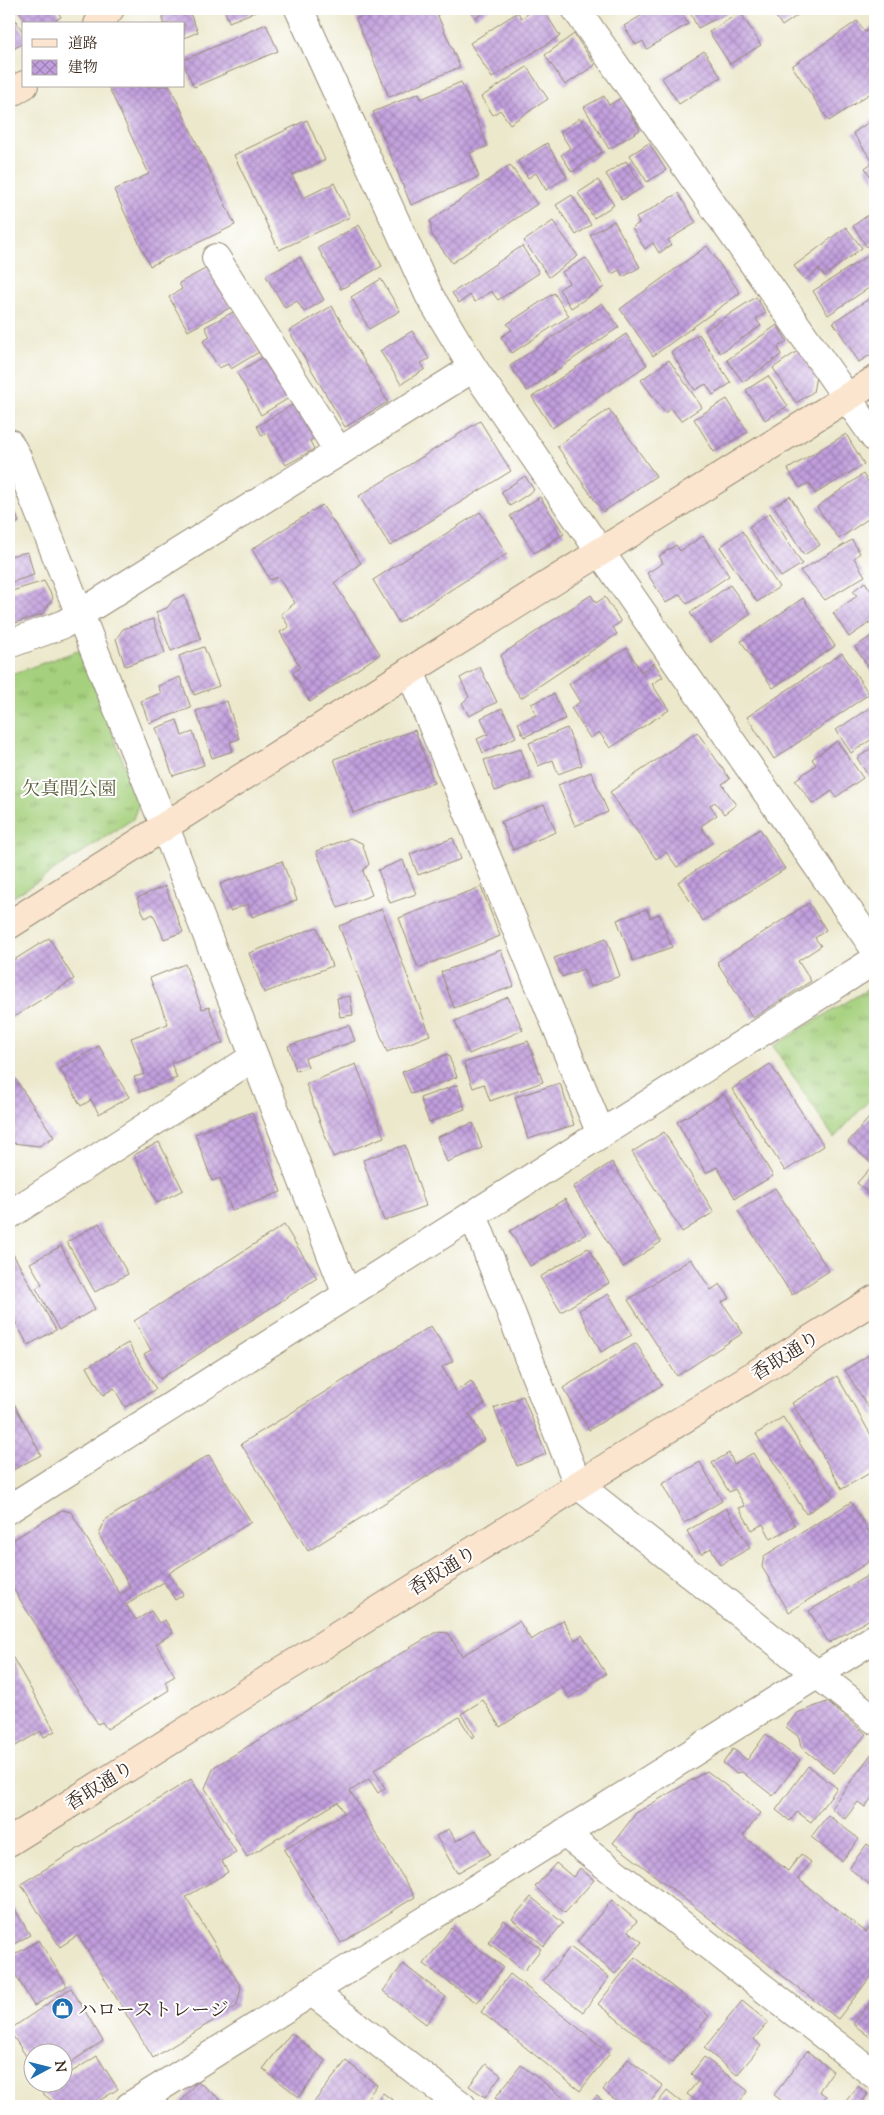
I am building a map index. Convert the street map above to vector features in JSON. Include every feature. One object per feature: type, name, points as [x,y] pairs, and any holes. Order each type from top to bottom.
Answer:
[{"type":"street","points":[[100,22],[110,9]]},
{"type":"street","points":[[299,9],[429,295],[473,368],[875,949]]},
{"type":"street","points":[[576,9],[875,438]]},
{"type":"street","points":[[9,94],[22,86]]},
{"type":"street","points":[[216,258],[339,452]]},
{"type":"street","points":[[9,644],[64,624],[80,615],[473,368]]},
{"type":"street","points":[[9,925],[875,380]]},
{"type":"street","points":[[9,443],[17,457],[80,615],[347,1295]]},
{"type":"street","points":[[410,671],[600,1134]]},
{"type":"street","points":[[9,1509],[875,960]]},
{"type":"street","points":[[9,1215],[254,1057]]},
{"type":"street","points":[[473,1215],[578,1485],[875,1720]]},
{"type":"street","name":"香取通り","points":[[9,1842],[875,1298]]},
{"type":"street","points":[[130,2106],[875,1638]]},
{"type":"street","points":[[564,1833],[875,2075]]},
{"type":"street","points":[[311,1991],[462,2106]]},
{"type":"green space","name":"欠真間公園","points":[[80,650],[139,802],[133,819],[9,900],[9,675]]},
{"type":"green space","points":[[875,985],[875,1094],[834,1138],[773,1046]]},
{"type":"building","points":[[9,9],[22,31],[22,44],[9,51]]},
{"type":"building","points":[[18,9],[56,9],[61,17],[52,22],[26,22]]},
{"type":"building","points":[[163,9],[188,9],[198,32],[185,38],[185,22],[163,22]]},
{"type":"building","points":[[224,9],[262,9],[229,22]]},
{"type":"building","points":[[379,9],[435,9],[460,67],[389,97],[356,19]]},
{"type":"building","points":[[469,9],[490,9],[475,18]]},
{"type":"building","points":[[536,9],[543,9],[560,36],[492,78],[470,43],[518,12],[521,18]]},
{"type":"building","points":[[652,9],[679,9],[688,24],[647,49],[643,41],[636,45],[624,26]]},
{"type":"building","points":[[688,9],[735,9],[698,28]]},
{"type":"building","points":[[771,9],[807,9],[782,26]]},
{"type":"building","points":[[740,12],[761,45],[730,64],[709,32]]},
{"type":"building","points":[[857,21],[865,32],[875,25],[875,90],[829,121],[792,66]]},
{"type":"building","points":[[266,24],[278,51],[194,87],[185,67],[185,60]]},
{"type":"building","points":[[574,34],[595,65],[565,85],[545,55]]},
{"type":"building","points":[[704,51],[721,77],[679,104],[662,78]]},
{"type":"building","points":[[527,67],[548,99],[510,124],[500,110],[493,115],[481,97]]},
{"type":"building","points":[[461,82],[488,146],[470,153],[479,177],[411,205],[373,112],[419,93],[421,99]]},
{"type":"building","points":[[109,88],[171,88],[235,225],[150,266],[114,190],[149,174]]},
{"type":"building","points":[[604,96],[609,105],[621,98],[640,130],[609,149],[584,107]]},
{"type":"building","points":[[580,118],[602,152],[572,172],[561,155],[570,148],[560,132]]},
{"type":"building","points":[[875,118],[875,183],[865,168],[873,162],[853,133]]},
{"type":"building","points":[[307,120],[325,160],[292,175],[303,198],[334,183],[350,217],[279,250],[234,155]]},
{"type":"building","points":[[547,143],[567,177],[546,190],[536,173],[528,178],[518,161]]},
{"type":"building","points":[[649,143],[666,170],[647,182],[630,155]]},
{"type":"building","points":[[626,161],[643,187],[622,200],[606,174]]},
{"type":"building","points":[[510,165],[537,204],[452,263],[432,235],[430,221]]},
{"type":"building","points":[[598,180],[614,205],[594,218],[578,193]]},
{"type":"building","points":[[678,193],[696,223],[668,240],[671,245],[659,253],[653,243],[645,249],[632,228],[639,223],[636,218]]},
{"type":"building","points":[[572,195],[591,225],[576,235],[556,205]]},
{"type":"building","points":[[875,210],[875,241],[867,247],[853,226]]},
{"type":"building","points":[[553,221],[578,256],[549,277],[524,241]]},
{"type":"building","points":[[614,221],[640,267],[623,277],[619,270],[612,274],[590,235]]},
{"type":"building","points":[[359,225],[382,266],[341,289],[318,248]]},
{"type":"building","points":[[846,227],[862,248],[824,276],[819,269],[805,280],[794,266]]},
{"type":"building","points":[[522,246],[539,273],[498,300],[491,291],[475,302],[470,295],[459,303],[452,293]]},
{"type":"building","points":[[707,246],[740,293],[653,356],[620,309]]},
{"type":"building","points":[[875,251],[875,284],[828,315],[813,291]]},
{"type":"building","points":[[300,257],[324,300],[304,312],[297,301],[285,308],[266,276]]},
{"type":"building","points":[[586,258],[604,287],[571,308],[559,289],[569,283],[562,272]]},
{"type":"building","points":[[209,267],[231,307],[188,331],[169,297],[182,289],[179,283]]},
{"type":"building","points":[[381,279],[400,311],[369,329],[351,297]]},
{"type":"building","points":[[554,293],[569,316],[512,353],[501,337],[512,330],[507,324]]},
{"type":"building","points":[[875,295],[875,352],[859,362],[833,322]]},
{"type":"building","points":[[756,297],[766,313],[756,319],[761,326],[720,353],[705,330]]},
{"type":"building","points":[[602,303],[619,327],[527,391],[510,366]]},
{"type":"building","points":[[332,306],[388,402],[345,427],[289,331]]},
{"type":"building","points":[[235,311],[259,352],[231,369],[228,364],[219,368],[203,341],[210,337],[205,327]]},
{"type":"building","points":[[777,325],[787,341],[778,347],[781,355],[743,382],[727,360]]},
{"type":"building","points":[[412,331],[429,359],[421,363],[425,369],[401,384],[380,351]]},
{"type":"building","points":[[626,334],[647,365],[552,428],[532,397]]},
{"type":"building","points":[[699,334],[731,383],[713,395],[706,384],[695,390],[671,352]]},
{"type":"building","points":[[799,350],[816,376],[813,392],[796,403],[773,368]]},
{"type":"building","points":[[265,356],[289,398],[261,415],[237,373]]},
{"type":"building","points":[[669,360],[702,407],[681,421],[671,408],[665,413],[641,380]]},
{"type":"building","points":[[768,376],[788,406],[765,420],[746,390]]},
{"type":"building","points":[[727,399],[748,432],[714,452],[694,419]]},
{"type":"building","points":[[297,402],[318,436],[310,441],[314,449],[286,465],[267,433],[262,436],[257,426]]},
{"type":"building","points":[[609,409],[656,476],[603,512],[557,446]]},
{"type":"building","points":[[480,421],[511,471],[390,546],[359,496]]},
{"type":"building","points":[[846,434],[864,464],[815,494],[809,483],[800,488],[788,469]]},
{"type":"building","points":[[863,474],[875,492],[875,514],[839,539],[817,507]]},
{"type":"building","points":[[525,476],[534,490],[510,506],[501,492]]},
{"type":"building","points":[[790,496],[820,545],[804,555],[774,506]]},
{"type":"building","points":[[540,497],[564,534],[534,553],[510,516]]},
{"type":"building","points":[[9,498],[19,522],[9,527]]},
{"type":"building","points":[[322,505],[361,563],[334,583],[380,654],[310,702],[293,673],[300,667],[280,632],[289,627],[281,614],[295,603],[278,577],[270,580],[252,549]]},
{"type":"building","points":[[480,512],[507,554],[399,623],[373,580]]},
{"type":"building","points":[[770,513],[802,564],[781,577],[749,527]]},
{"type":"building","points":[[742,531],[779,587],[757,602],[720,547]]},
{"type":"building","points":[[703,536],[729,576],[687,604],[680,594],[666,603],[647,573],[663,563],[659,556],[676,545],[680,551]]},
{"type":"building","points":[[852,540],[860,553],[854,558],[865,576],[825,600],[800,571]]},
{"type":"building","points":[[28,552],[34,575],[9,583],[9,556]]},
{"type":"building","points":[[44,581],[53,598],[43,614],[9,625],[9,592]]},
{"type":"building","points":[[865,582],[875,597],[875,619],[849,637],[833,613],[857,596],[853,591]]},
{"type":"building","points":[[730,585],[751,614],[711,642],[690,613]]},
{"type":"building","points":[[184,595],[201,639],[171,651],[156,612],[167,608],[173,600]]},
{"type":"building","points":[[591,595],[596,603],[605,597],[621,622],[613,627],[617,634],[521,698],[505,674],[501,655]]},
{"type":"building","points":[[803,598],[835,646],[773,688],[741,641]]},
{"type":"building","points":[[153,619],[165,653],[125,666],[116,639],[123,629]]},
{"type":"building","points":[[873,635],[875,639],[875,677],[855,647]]},
{"type":"building","points":[[204,647],[219,686],[194,695],[179,656]]},
{"type":"building","points":[[627,648],[641,672],[654,663],[663,677],[652,684],[669,710],[610,748],[599,732],[590,738],[571,708],[580,702],[569,684]]},
{"type":"building","points":[[842,653],[869,694],[774,759],[747,717]]},
{"type":"building","points":[[480,667],[497,702],[469,716],[462,703],[469,697],[460,678]]},
{"type":"building","points":[[180,677],[191,708],[149,723],[141,701],[161,693],[158,686]]},
{"type":"building","points":[[554,694],[565,719],[524,737],[518,723],[536,715],[531,704]]},
{"type":"building","points":[[227,701],[239,739],[230,742],[233,751],[212,758],[196,711]]},
{"type":"building","points":[[875,704],[875,737],[851,753],[836,730]]},
{"type":"building","points":[[502,708],[516,737],[483,753],[477,739],[488,734],[481,718]]},
{"type":"building","points":[[177,720],[182,736],[193,732],[204,765],[173,776],[156,728]]},
{"type":"building","points":[[567,728],[582,765],[558,774],[553,760],[538,766],[529,743]]},
{"type":"building","points":[[415,730],[434,783],[353,813],[334,759]]},
{"type":"building","points":[[697,732],[730,779],[722,784],[736,805],[724,814],[715,802],[710,805],[717,815],[701,826],[712,843],[677,867],[666,852],[656,859],[610,792]]},
{"type":"building","points":[[837,741],[863,778],[836,797],[832,791],[813,804],[795,780],[816,765],[812,759]]},
{"type":"building","points":[[875,746],[875,779],[872,782],[857,758]]},
{"type":"building","points":[[521,749],[531,779],[495,791],[484,760]]},
{"type":"building","points":[[591,772],[608,812],[575,826],[558,785]]},
{"type":"building","points":[[544,804],[556,832],[513,850],[501,822]]},
{"type":"building","points":[[760,829],[785,869],[703,921],[678,882]]},
{"type":"building","points":[[350,838],[362,843],[369,864],[363,871],[372,895],[338,908],[316,851]]},
{"type":"building","points":[[453,838],[461,859],[418,875],[410,854]]},
{"type":"building","points":[[403,860],[416,894],[390,903],[378,870]]},
{"type":"building","points":[[282,861],[297,900],[252,917],[248,904],[230,911],[220,884]]},
{"type":"building","points":[[165,886],[183,932],[164,939],[153,914],[145,918],[137,898]]},
{"type":"building","points":[[481,887],[500,936],[418,968],[399,918]]},
{"type":"building","points":[[809,903],[826,930],[815,938],[821,946],[798,961],[811,981],[753,1018],[717,962]]},
{"type":"building","points":[[382,909],[430,1035],[387,1052],[339,926]]},
{"type":"building","points":[[647,909],[650,918],[659,914],[672,947],[633,961],[617,920]]},
{"type":"building","points":[[317,927],[332,966],[264,993],[249,953]]},
{"type":"building","points":[[49,938],[74,979],[9,1020],[9,963]]},
{"type":"building","points":[[606,938],[620,976],[590,987],[583,969],[562,977],[554,958]]},
{"type":"building","points":[[501,950],[514,986],[454,1008],[441,972]]},
{"type":"building","points":[[185,964],[202,1009],[209,1007],[223,1043],[171,1063],[177,1078],[140,1092],[134,1077],[145,1074],[131,1038],[168,1024],[150,978]]},
{"type":"building","points":[[350,996],[353,1015],[340,1017],[337,998]]},
{"type":"building","points":[[508,997],[523,1030],[469,1054],[455,1021]]},
{"type":"building","points":[[349,1025],[355,1041],[305,1058],[308,1067],[296,1071],[288,1046]]},
{"type":"building","points":[[528,1041],[543,1082],[490,1101],[484,1084],[473,1088],[464,1063]]},
{"type":"building","points":[[99,1046],[129,1097],[99,1114],[91,1100],[81,1106],[60,1069]]},
{"type":"building","points":[[448,1054],[457,1077],[411,1094],[402,1072]]},
{"type":"building","points":[[356,1064],[384,1137],[333,1157],[306,1084]]},
{"type":"building","points":[[770,1064],[824,1146],[785,1171],[732,1089]]},
{"type":"building","points":[[14,1077],[54,1137],[39,1146],[12,1143],[9,1138],[9,1080]]},
{"type":"building","points":[[560,1083],[574,1125],[528,1139],[515,1097]]},
{"type":"building","points":[[457,1085],[465,1109],[429,1122],[420,1098]]},
{"type":"building","points":[[724,1094],[773,1176],[735,1198],[717,1167],[706,1173],[677,1122]]},
{"type":"building","points":[[875,1111],[875,1199],[857,1183],[873,1165],[848,1142]]},
{"type":"building","points":[[252,1112],[281,1192],[232,1211],[220,1178],[212,1181],[195,1134]]},
{"type":"building","points":[[473,1123],[482,1148],[447,1162],[437,1137]]},
{"type":"building","points":[[664,1132],[714,1212],[682,1232],[632,1152]]},
{"type":"building","points":[[159,1142],[183,1190],[157,1203],[134,1155]]},
{"type":"building","points":[[405,1145],[426,1206],[384,1221],[363,1160]]},
{"type":"building","points":[[612,1162],[661,1242],[623,1267],[573,1187]]},
{"type":"building","points":[[775,1188],[829,1271],[792,1295],[738,1211]]},
{"type":"building","points":[[565,1199],[586,1234],[530,1266],[510,1231]]},
{"type":"building","points":[[875,1199],[875,1213],[872,1205]]},
{"type":"building","points":[[99,1223],[128,1274],[95,1292],[67,1242]]},
{"type":"building","points":[[284,1225],[317,1278],[160,1379],[144,1354],[151,1350],[134,1321]]},
{"type":"building","points":[[61,1246],[95,1309],[59,1330],[36,1288],[42,1284],[30,1263]]},
{"type":"building","points":[[588,1248],[609,1283],[561,1312],[540,1277]]},
{"type":"building","points":[[13,1254],[56,1330],[28,1345],[9,1310],[9,1257]]},
{"type":"building","points":[[691,1259],[711,1290],[720,1284],[730,1298],[722,1302],[743,1333],[677,1376],[628,1300]]},
{"type":"building","points":[[609,1294],[632,1335],[601,1352],[579,1310]]},
{"type":"building","points":[[431,1326],[453,1361],[442,1367],[456,1391],[471,1381],[485,1404],[469,1414],[485,1440],[308,1551],[241,1444]]},
{"type":"building","points":[[128,1343],[156,1389],[125,1407],[114,1388],[103,1395],[87,1367]]},
{"type":"building","points":[[636,1343],[662,1385],[589,1430],[563,1388]]},
{"type":"building","points":[[875,1351],[875,1418],[845,1370]]},
{"type":"building","points":[[837,1376],[875,1442],[875,1470],[842,1489],[792,1403]]},
{"type":"building","points":[[9,1394],[41,1455],[9,1472]]},
{"type":"building","points":[[523,1396],[546,1454],[517,1466],[494,1408]]},
{"type":"building","points":[[783,1417],[833,1496],[806,1514],[756,1434]]},
{"type":"building","points":[[729,1453],[734,1464],[753,1453],[795,1525],[771,1539],[763,1524],[752,1530],[739,1508],[745,1506],[735,1489],[729,1492],[712,1463]]},
{"type":"building","points":[[209,1455],[251,1522],[169,1573],[183,1595],[175,1600],[164,1582],[126,1605],[136,1620],[151,1611],[159,1623],[165,1620],[173,1633],[156,1644],[175,1676],[165,1682],[169,1690],[107,1729],[102,1722],[98,1724],[9,1582],[9,1542],[62,1510],[71,1512],[120,1594],[131,1588],[99,1535],[105,1520]]},
{"type":"building","points":[[700,1462],[722,1501],[684,1523],[662,1484]]},
{"type":"building","points":[[851,1502],[875,1542],[875,1558],[789,1612],[762,1567],[764,1556]]},
{"type":"building","points":[[726,1508],[750,1548],[720,1565],[711,1548],[701,1554],[687,1531]]},
{"type":"building","points":[[875,1571],[875,1616],[829,1643],[809,1611]]},
{"type":"building","points":[[563,1620],[575,1640],[582,1635],[606,1674],[569,1698],[562,1687],[500,1727],[483,1700],[461,1714],[475,1736],[472,1738],[459,1717],[374,1770],[385,1788],[378,1793],[369,1779],[350,1791],[415,1897],[341,1943],[284,1850],[344,1813],[338,1802],[247,1857],[205,1788],[214,1767],[436,1632],[448,1633],[462,1656],[519,1621],[531,1640]]},
{"type":"building","points":[[9,1651],[55,1731],[44,1737],[41,1731],[9,1750]]},
{"type":"building","points":[[827,1702],[866,1734],[834,1773],[801,1747],[799,1737],[786,1727],[797,1713]]},
{"type":"building","points":[[766,1734],[800,1760],[773,1796],[742,1772],[736,1773],[723,1763],[733,1749],[747,1760]]},
{"type":"building","points":[[872,1753],[875,1756],[875,1793],[865,1807],[858,1802],[845,1819],[831,1808]]},
{"type":"building","points":[[808,1766],[837,1788],[811,1822],[797,1812],[790,1821],[776,1810]]},
{"type":"building","points":[[707,1771],[761,1813],[743,1836],[788,1871],[801,1854],[811,1862],[798,1879],[866,1932],[875,1920],[875,1971],[838,2019],[613,1843],[636,1813]]},
{"type":"building","points":[[191,1779],[236,1852],[222,1861],[228,1872],[186,1897],[241,1987],[237,2006],[153,2058],[78,1935],[60,1947],[21,1884]]},
{"type":"building","points":[[828,1815],[859,1839],[842,1861],[811,1837]]},
{"type":"building","points":[[449,1829],[456,1841],[476,1830],[490,1854],[457,1873],[436,1836]]},
{"type":"building","points":[[867,1844],[875,1850],[875,1889],[849,1868]]},
{"type":"building","points":[[556,1863],[573,1877],[580,1868],[594,1880],[565,1913],[535,1887]]},
{"type":"building","points":[[531,1897],[563,1923],[544,1946],[512,1919]]},
{"type":"building","points":[[9,1899],[30,1935],[9,1947]]},
{"type":"building","points":[[612,1900],[637,1921],[628,1931],[642,1942],[615,1974],[577,1942]]},
{"type":"building","points":[[504,1920],[541,1949],[524,1971],[488,1942]]},
{"type":"building","points":[[451,1928],[503,1967],[477,2003],[424,1964]]},
{"type":"building","points":[[39,1940],[67,1986],[34,2006],[9,1964],[9,1958]]},
{"type":"building","points":[[570,1947],[609,1977],[583,2012],[543,1981]]},
{"type":"building","points":[[635,1957],[709,2016],[672,2063],[598,2004]]},
{"type":"building","points":[[403,1964],[446,1997],[426,2024],[383,1991]]},
{"type":"building","points":[[510,1974],[610,2053],[580,2091],[481,2012]]},
{"type":"building","name":"ハローストレージ","points":[[71,1988],[103,2041],[72,2061],[72,2042],[22,2042],[22,2050],[9,2030]]},
{"type":"building","points":[[875,1996],[875,2041],[853,2024]]},
{"type":"building","points":[[742,2001],[768,2022],[754,2039],[761,2046],[737,2075],[704,2048]]},
{"type":"building","points":[[291,2033],[326,2061],[299,2097],[263,2069]]},
{"type":"building","points":[[807,2051],[833,2071],[819,2091],[826,2096],[818,2106],[789,2106],[774,2095]]},
{"type":"building","points":[[97,2056],[118,2089],[91,2106],[58,2106],[41,2092],[72,2092],[72,2072]]},
{"type":"building","points":[[704,2057],[748,2091],[736,2106],[703,2106],[687,2094],[699,2080],[691,2074]]},
{"type":"building","points":[[628,2059],[663,2086],[647,2106],[623,2106],[603,2090]]},
{"type":"building","points":[[346,2061],[377,2085],[361,2106],[311,2106]]},
{"type":"building","points":[[486,2064],[501,2075],[485,2097],[469,2086]]},
{"type":"building","points":[[521,2065],[574,2106],[505,2106],[495,2098]]},
{"type":"building","points":[[197,2081],[229,2106],[178,2106]]},
{"type":"building","points":[[858,2086],[868,2094],[862,2102],[867,2106],[842,2106]]},
{"type":"building","points":[[667,2091],[686,2106],[655,2106]]},
{"type":"building","points":[[383,2093],[400,2106],[373,2106]]},
{"type":"building","points":[[597,2096],[609,2106],[588,2106]]},
{"type":"place","name":"ハローストレージ","points":[[62,2009]]}]
